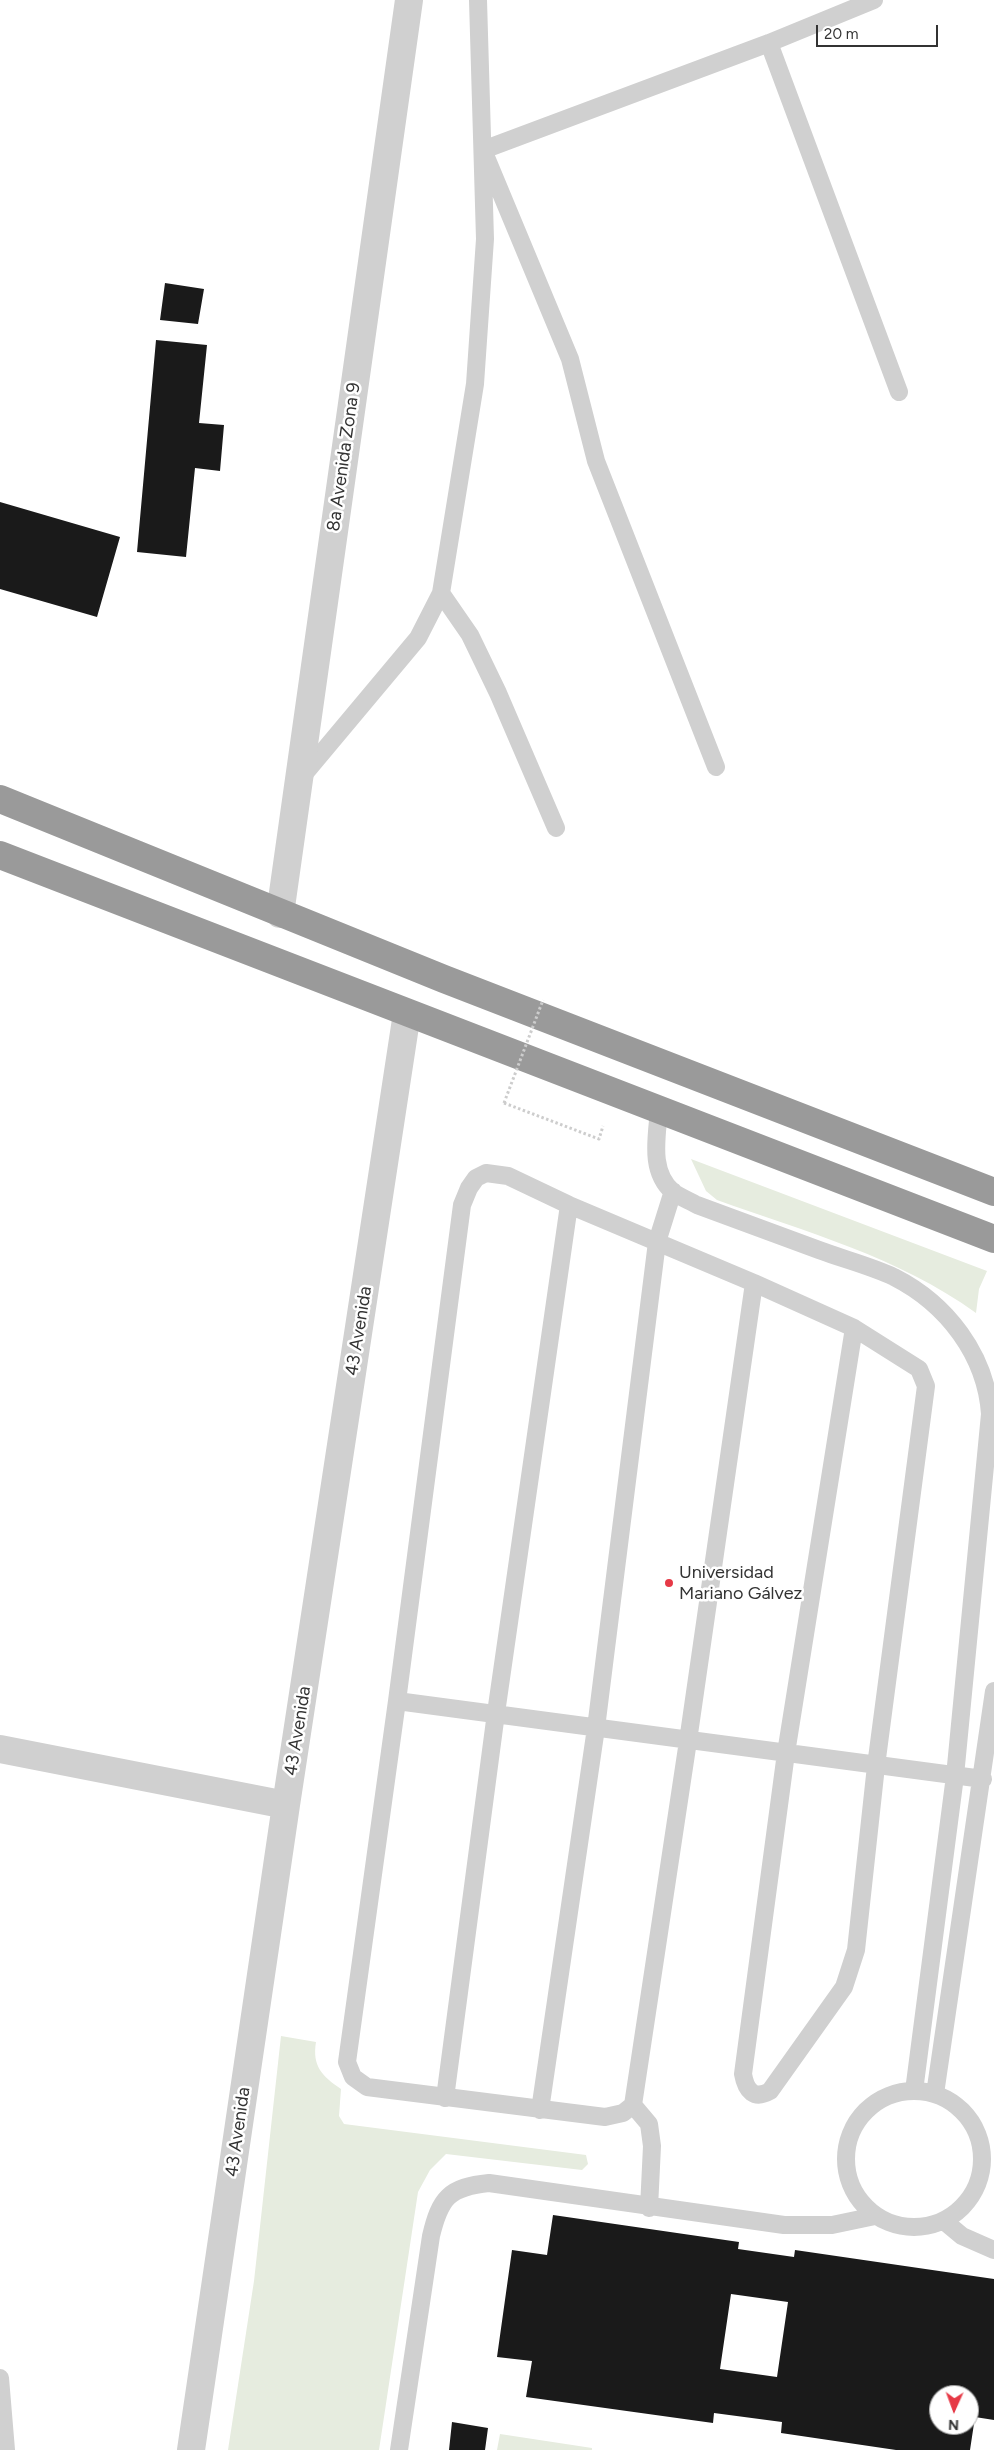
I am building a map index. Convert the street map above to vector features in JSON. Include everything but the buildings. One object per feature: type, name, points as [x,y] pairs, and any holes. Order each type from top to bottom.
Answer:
[{"type":"highway","points":[[0,799],[280,914],[994,1192]]},
{"type":"highway","points":[[0,855],[407,1014],[994,1239]]},
{"type":"street","name":"8a Avenida Zona 9","points":[[280,914],[409,0]]},
{"type":"street","name":"43 Avenida","points":[[191,2450],[286,1805],[407,1014]]},
{"type":"street","points":[[0,1749],[286,1805]]},
{"type":"lane","points":[[298,782],[418,638],[440,593],[475,384],[484,239],[478,0]]},
{"type":"lane","points":[[483,150],[769,43],[874,0]]},
{"type":"lane","points":[[769,43],[899,392]]},
{"type":"lane","points":[[483,150],[570,359],[596,461],[716,767]]},
{"type":"lane","points":[[440,593],[470,635],[556,828]]},
{"type":"lane","points":[[659,1110],[655,1157],[659,1172],[673,1191],[697,1205],[894,1277],[927,1298],[946,1315],[966,1341],[983,1374],[990,1414],[955,1776],[914,2091]]},
{"type":"lane","points":[[754,1283],[633,2105],[623,2113],[605,2117],[367,2087],[353,2077],[347,2062],[462,1205],[468,1188],[476,1178],[486,1173],[508,1176],[569,1205],[754,1283],[854,1328],[919,1369],[926,1386],[876,1766],[856,1950],[844,1987],[770,2092],[758,2096],[750,2093],[745,2084],[743,2074],[786,1753],[854,1328]]},
{"type":"lane","points":[[540,2110],[596,1728],[657,1242],[673,1191]]},
{"type":"lane","points":[[445,2098],[496,1714],[569,1205]]},
{"type":"lane","points":[[935,2094],[983,1779],[984,1750],[994,1691]]},
{"type":"lane","points":[[397,1700],[983,1779]]},
{"type":"lane","points":[[914,2091],[935,2094],[956,2105],[972,2122],[981,2143],[982,2166],[976,2188],[963,2207],[944,2221],[927,2226],[909,2227],[892,2224],[875,2216],[860,2200],[850,2182],[846,2160],[849,2140],[859,2120],[874,2104],[893,2095],[914,2091]]},
{"type":"lane","points":[[633,2105],[649,2124],[652,2146],[649,2208]]},
{"type":"lane","points":[[399,2450],[431,2236],[437,2212],[450,2194],[469,2185],[489,2183],[649,2208],[784,2225],[832,2225],[875,2216]]},
{"type":"lane","points":[[944,2221],[962,2236],[994,2250]]},
{"type":"lane","points":[[0,2378],[6,2450]]},
{"type":"path","points":[[543,1000],[504,1103],[599,1139]]},
{"type":"shaded area","points":[[691,1159],[987,1271],[979,1289],[976,1313],[916,1276],[884,1261],[818,1235],[717,1200],[706,1191]]},
{"type":"shaded area","points":[[281,2036],[316,2042],[316,2058],[320,2070],[341,2089],[339,2116],[344,2124],[586,2155],[588,2164],[582,2170],[446,2154],[430,2170],[418,2192],[379,2450],[228,2450],[254,2281]]},
{"type":"shaded area","points":[[500,2434],[592,2448],[592,2450],[497,2450]]},
{"type":"place","name":"Universidad Mariano Gálvez","points":[[669,1583]]}]
